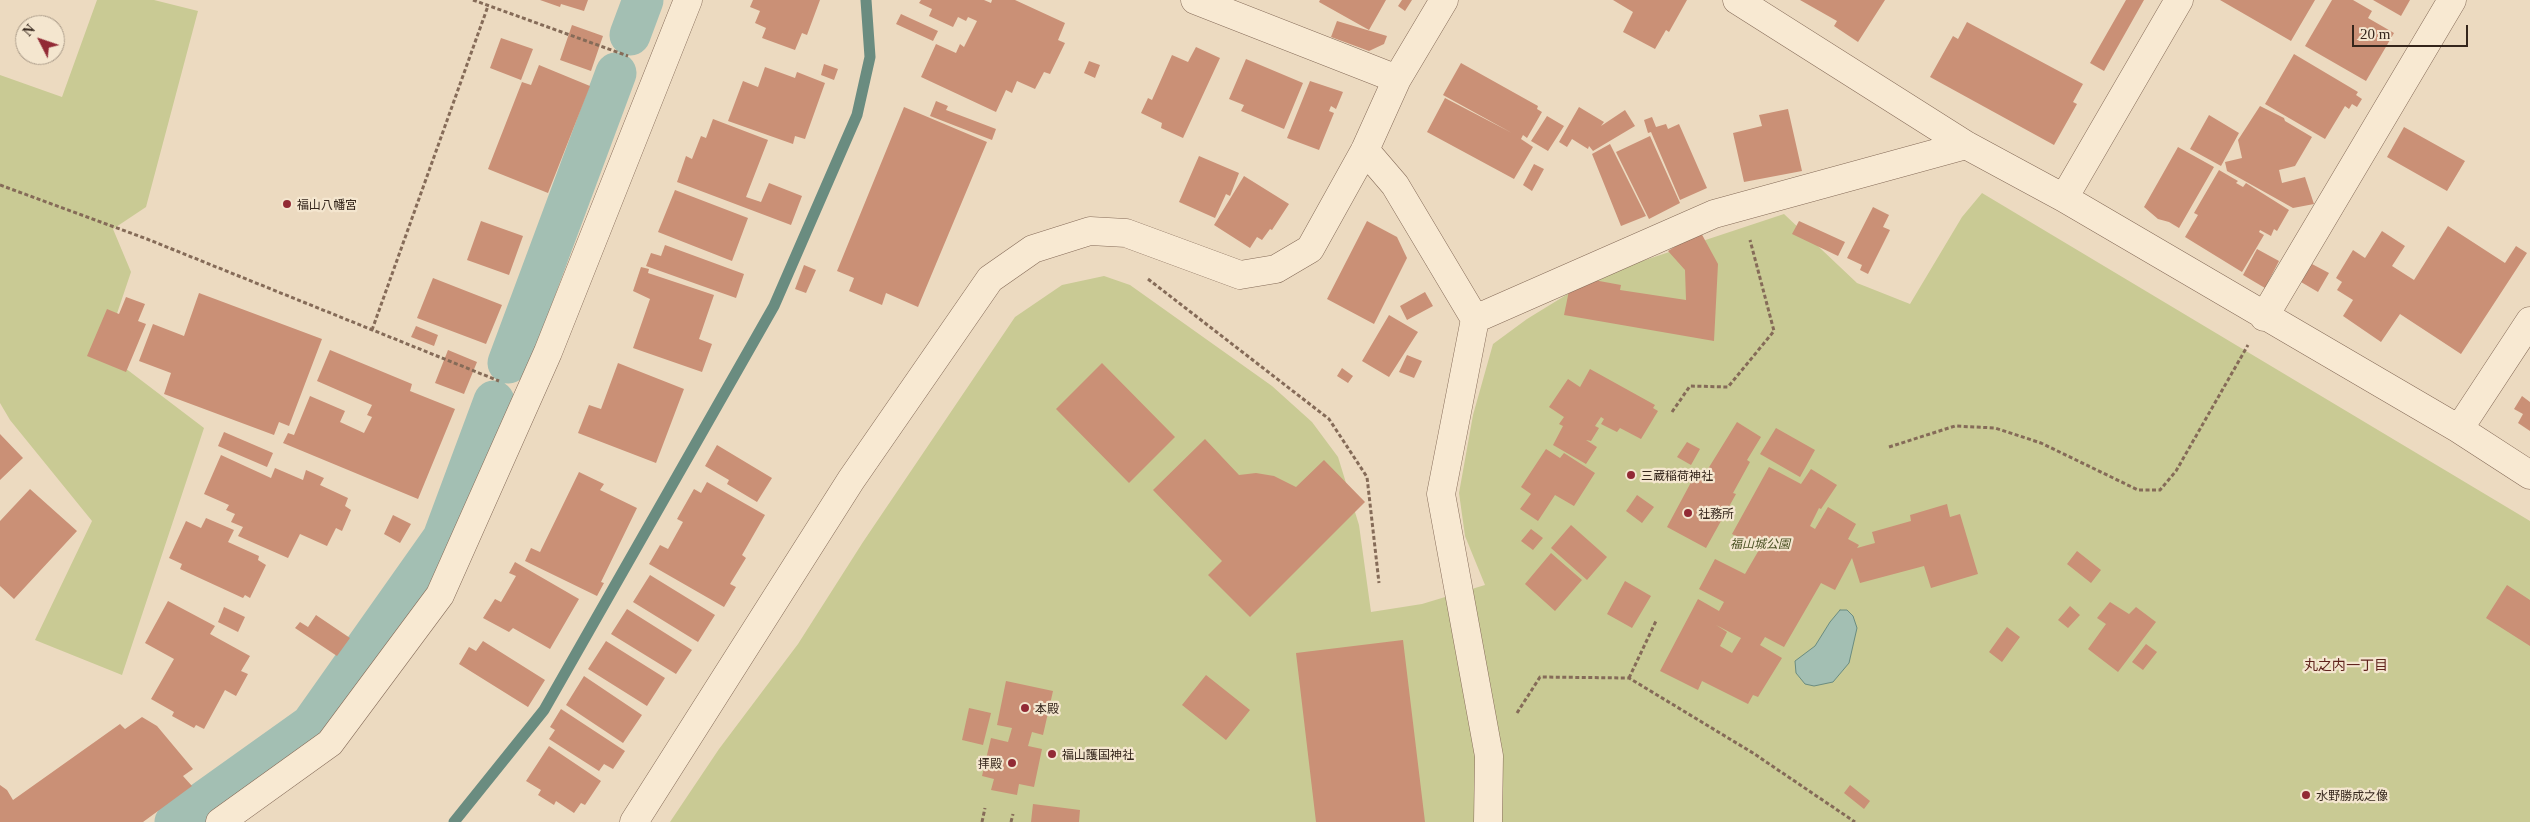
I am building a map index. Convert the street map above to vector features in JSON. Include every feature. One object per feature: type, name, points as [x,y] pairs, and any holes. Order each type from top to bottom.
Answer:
[{"type":"street","points":[[220,822],[330,743],[440,595],[529,394],[688,0]]},
{"type":"street","points":[[1195,0],[1397,79]]},
{"type":"street","points":[[634,822],[850,480],[990,279],[1033,249],[1090,231],[1126,232],[1240,274],[1276,269],[1310,249],[1365,150],[1397,79],[1444,0]]},
{"type":"street","points":[[1737,0],[1966,145],[2064,198],[2459,429],[2530,474]]},
{"type":"street","points":[[2064,198],[2179,0]]},
{"type":"street","points":[[2264,316],[2452,0]]},
{"type":"street","points":[[1475,320],[1714,214],[1966,145]]},
{"type":"street","points":[[1365,150],[1395,185],[1475,320],[1440,494],[1488,756],[1488,822]]},
{"type":"street","points":[[2459,429],[2530,321]]},
{"type":"path","points":[[473,0],[662,68]]},
{"type":"path","points":[[372,330],[488,6]]},
{"type":"path","points":[[0,185],[147,239],[529,394]]},
{"type":"path","points":[[1672,412],[1690,386],[1728,387],[1774,331],[1741,207]]},
{"type":"path","points":[[1146,278],[1329,419],[1366,477],[1379,583]]},
{"type":"path","points":[[1890,447],[1955,426],[1995,428],[2041,443],[2138,490],[2160,490],[2185,457],[2264,316]]},
{"type":"path","points":[[1628,678],[1656,621]]},
{"type":"path","points":[[1488,756],[1540,677],[1628,678],[1753,753],[1854,822]]},
{"type":"path","points":[[982,822],[985,808]]},
{"type":"path","points":[[1011,822],[1012,814]]},
{"type":"green space","points":[[97,0],[154,0],[198,11],[146,207],[113,229],[131,272],[104,352],[204,428],[122,675],[35,640],[92,521],[10,420],[0,403],[0,75],[62,97]]},
{"type":"green space","name":"福山城公園","points":[[1982,193],[2530,521],[2530,822],[670,822],[719,749],[798,644],[863,542],[1015,317],[1062,285],[1104,276],[1130,285],[1272,386],[1312,422],[1338,457],[1359,525],[1371,612],[1422,604],[1485,585],[1465,536],[1459,493],[1473,415],[1493,344],[1527,319],[1584,284],[1627,266],[1784,214],[1857,283],[1910,304],[1962,217]]},
{"type":"shaded area","points":[[1840,610],[1847,610],[1853,616],[1857,628],[1849,663],[1833,682],[1814,686],[1805,684],[1796,673],[1795,661],[1815,646]]},
{"type":"building","points":[[540,0],[588,0],[584,11],[561,4],[560,7]]},
{"type":"building","points":[[753,0],[820,0],[807,35],[802,33],[795,50],[762,38],[766,28],[755,23],[760,11],[750,7]]},
{"type":"building","points":[[921,0],[984,0],[991,3],[992,0],[1015,0],[1065,23],[1058,40],[1065,43],[1050,74],[1044,72],[1035,89],[1017,81],[1012,93],[1006,90],[996,112],[921,77],[936,44],[956,53],[960,44],[964,47],[977,21],[968,17],[966,21],[958,17],[953,27],[929,16],[932,9],[919,3]]},
{"type":"building","points":[[1320,0],[1386,0],[1369,30],[1319,2]]},
{"type":"building","points":[[1402,0],[1412,0],[1405,11],[1398,6]]},
{"type":"building","points":[[1613,0],[1687,0],[1669,32],[1666,30],[1655,49],[1623,32],[1633,12]]},
{"type":"building","points":[[1800,0],[1885,0],[1858,42],[1834,26],[1837,21]]},
{"type":"building","points":[[2126,0],[2144,0],[2104,71],[2090,63]]},
{"type":"building","points":[[2220,0],[2315,0],[2291,41]]},
{"type":"building","points":[[2332,0],[2353,0],[2372,11],[2368,18],[2394,33],[2366,81],[2305,46]]},
{"type":"building","points":[[2373,0],[2410,0],[2401,16]]},
{"type":"building","points":[[901,14],[938,31],[933,41],[896,24]]},
{"type":"building","points":[[1337,21],[1387,36],[1384,44],[1369,51],[1331,37]]},
{"type":"building","points":[[1967,22],[2083,84],[2073,102],[2077,104],[2054,145],[1930,77],[1953,36],[1958,39]]},
{"type":"building","points":[[572,25],[603,36],[591,71],[560,60]]},
{"type":"building","points":[[501,38],[533,49],[521,80],[490,68]]},
{"type":"building","points":[[1196,47],[1220,58],[1183,138],[1161,128],[1162,123],[1141,113],[1148,98],[1152,100],[1172,55],[1188,62]]},
{"type":"building","points":[[2294,54],[2358,92],[2356,95],[2362,99],[2357,107],[2352,104],[2349,109],[2345,106],[2325,139],[2265,104]]},
{"type":"building","points":[[1246,59],[1303,83],[1284,129],[1241,111],[1244,105],[1229,99]]},
{"type":"building","points":[[1089,61],[1100,65],[1095,78],[1084,73]]},
{"type":"building","points":[[1461,63],[1538,106],[1537,109],[1542,112],[1527,138],[1523,135],[1521,139],[1533,147],[1514,179],[1427,132],[1445,98],[1512,133],[1443,95]]},
{"type":"building","points":[[824,64],[838,69],[834,80],[821,75]]},
{"type":"building","points":[[539,65],[590,86],[548,193],[488,169],[522,82],[531,85]]},
{"type":"building","points":[[765,67],[795,78],[797,72],[825,83],[805,139],[795,136],[793,144],[728,121],[743,81],[758,87]]},
{"type":"building","points":[[1310,81],[1343,92],[1336,109],[1331,106],[1329,111],[1334,113],[1319,150],[1287,138]]},
{"type":"building","points":[[936,101],[948,106],[946,110],[996,129],[992,140],[930,116]]},
{"type":"building","points":[[2260,106],[2284,118],[2285,121],[2312,137],[2295,166],[2279,170],[2282,183],[2305,177],[2314,204],[2293,208],[2227,171],[2225,162],[2242,158],[2238,140]]},
{"type":"building","points":[[904,107],[987,142],[918,307],[886,293],[882,305],[849,291],[854,278],[837,271]]},
{"type":"building","points":[[1579,107],[1604,122],[1601,126],[1625,110],[1635,126],[1593,151],[1589,146],[1588,149],[1572,139],[1567,147],[1559,142]]},
{"type":"building","points":[[1788,109],[1802,171],[1744,182],[1733,133],[1762,126],[1759,115]]},
{"type":"building","points":[[2209,115],[2239,133],[2221,166],[2190,149]]},
{"type":"building","points":[[1547,116],[1564,126],[1548,151],[1531,141]]},
{"type":"building","points":[[1652,117],[1656,127],[1666,124],[1668,129],[1679,124],[1707,188],[1680,200],[1651,132],[1648,133],[1644,120]]},
{"type":"building","points":[[713,119],[768,140],[746,197],[761,202],[769,183],[802,196],[791,225],[677,182],[686,156],[692,159],[701,136],[706,138]]},
{"type":"building","points":[[2404,127],[2465,161],[2447,191],[2387,157]]},
{"type":"building","points":[[1650,136],[1680,203],[1649,219],[1616,152]]},
{"type":"building","points":[[1610,144],[1646,216],[1621,226],[1592,154]]},
{"type":"building","points":[[2178,147],[2214,167],[2179,228],[2169,222],[2158,219],[2144,207]]},
{"type":"building","points":[[1199,156],[1239,173],[1230,196],[1226,194],[1215,218],[1179,202]]},
{"type":"building","points":[[1534,164],[1544,169],[1532,191],[1523,185]]},
{"type":"building","points":[[2219,170],[2238,181],[2236,183],[2243,187],[2246,183],[2289,210],[2277,231],[2274,229],[2271,236],[2260,230],[2259,232],[2264,235],[2242,272],[2185,237],[2198,215],[2194,213]]},
{"type":"building","points":[[1244,176],[1289,204],[1272,230],[1270,229],[1262,240],[1257,237],[1250,248],[1214,225]]},
{"type":"building","points":[[675,190],[748,218],[732,261],[658,232]]},
{"type":"building","points":[[1873,207],[1889,215],[1883,227],[1890,230],[1868,274],[1860,270],[1862,265],[1847,258]]},
{"type":"building","points":[[481,221],[523,236],[509,275],[467,260]]},
{"type":"building","points":[[1367,221],[1397,237],[1407,258],[1374,324],[1327,299]]},
{"type":"building","points":[[1799,221],[1845,242],[1838,256],[1792,234]]},
{"type":"building","points":[[2448,226],[2505,263],[2516,246],[2527,253],[2461,354],[2400,314],[2381,342],[2343,316],[2353,300],[2337,290],[2342,282],[2336,278],[2353,250],[2365,258],[2382,231],[2405,246],[2392,266],[2414,280]]},
{"type":"building","points":[[1700,231],[1718,264],[1714,341],[1564,315],[1572,276],[1621,285],[1620,290],[1686,300],[1685,270],[1668,251]]},
{"type":"building","points":[[665,245],[744,274],[736,298],[646,266],[651,253],[661,256]]},
{"type":"building","points":[[2257,249],[2279,261],[2265,288],[2243,275]]},
{"type":"building","points":[[2312,264],[2329,273],[2318,292],[2301,282]]},
{"type":"building","points":[[804,265],[816,270],[806,293],[795,289]]},
{"type":"building","points":[[641,267],[649,269],[648,273],[714,295],[699,339],[712,344],[702,372],[633,348],[650,299],[633,291]]},
{"type":"building","points":[[433,278],[502,305],[486,344],[417,318]]},
{"type":"building","points":[[1425,292],[1433,306],[1407,320],[1400,306]]},
{"type":"building","points":[[199,293],[322,339],[289,426],[279,422],[274,435],[164,394],[171,373],[139,361],[153,324],[184,336]]},
{"type":"building","points":[[126,297],[145,304],[138,321],[146,324],[126,372],[87,356],[107,309],[119,314]]},
{"type":"building","points":[[1389,315],[1418,332],[1389,377],[1362,361]]},
{"type":"building","points":[[416,326],[438,335],[434,346],[411,337]]},
{"type":"building","points":[[330,350],[412,384],[410,391],[455,409],[418,499],[283,443],[288,433],[294,435],[310,396],[345,411],[340,422],[364,433],[372,417],[367,415],[372,405],[317,381]]},
{"type":"building","points":[[448,350],[477,362],[464,394],[435,383]]},
{"type":"building","points":[[1407,355],[1422,361],[1414,378],[1399,372]]},
{"type":"building","points":[[618,363],[684,389],[656,463],[578,433],[589,405],[601,409]]},
{"type":"building","points":[[1102,363],[1175,437],[1129,483],[1056,409]]},
{"type":"building","points":[[1342,368],[1353,376],[1348,383],[1337,376]]},
{"type":"building","points":[[1590,369],[1655,405],[1653,408],[1658,411],[1641,439],[1620,428],[1617,432],[1601,424],[1604,419],[1601,417],[1595,426],[1599,428],[1591,441],[1586,440],[1597,447],[1586,464],[1553,445],[1563,426],[1559,424],[1564,417],[1549,407],[1568,379],[1580,387]]},
{"type":"building","points":[[2522,396],[2530,402],[2530,431],[2518,423],[2523,414],[2514,409]]},
{"type":"building","points":[[1737,422],[1761,437],[1747,460],[1750,462],[1733,493],[1736,494],[1706,548],[1667,527],[1696,473],[1703,477]]},
{"type":"building","points":[[1776,428],[1815,450],[1800,477],[1760,454]]},
{"type":"building","points":[[224,432],[273,453],[267,467],[218,446]]},
{"type":"building","points":[[0,434],[23,458],[0,480]]},
{"type":"building","points":[[1205,439],[1239,475],[1256,473],[1274,476],[1296,487],[1324,460],[1365,502],[1250,617],[1208,575],[1222,561],[1153,490]]},
{"type":"building","points":[[1687,442],[1700,449],[1691,465],[1677,457]]},
{"type":"building","points":[[717,445],[772,478],[757,502],[727,484],[729,480],[705,466]]},
{"type":"building","points":[[1546,449],[1560,458],[1564,453],[1595,473],[1574,506],[1555,495],[1538,521],[1520,509],[1531,494],[1521,487]]},
{"type":"building","points":[[221,455],[271,478],[275,468],[303,480],[306,470],[324,478],[320,485],[348,498],[345,506],[351,510],[342,531],[336,528],[327,546],[300,534],[288,558],[238,536],[243,527],[231,522],[235,514],[226,510],[229,505],[204,494]]},
{"type":"building","points":[[1769,467],[1801,484],[1811,469],[1837,485],[1821,509],[1819,508],[1810,526],[1815,529],[1828,507],[1856,524],[1848,539],[1859,545],[1857,548],[1875,543],[1872,532],[1911,521],[1910,515],[1947,504],[1950,517],[1960,514],[1978,574],[1931,588],[1924,566],[1860,583],[1852,558],[1835,590],[1821,583],[1784,647],[1765,637],[1760,645],[1782,658],[1758,697],[1753,695],[1748,704],[1702,681],[1698,690],[1660,671],[1698,599],[1719,611],[1724,602],[1699,589],[1715,559],[1745,574],[1763,543],[1752,538],[1750,543],[1732,534]],"holes":[[[1716,625],[1741,638],[1732,653],[1720,646],[1727,632]]]},
{"type":"building","points":[[579,472],[604,484],[600,490],[637,508],[601,582],[604,583],[597,596],[525,561],[531,548],[540,552]]},
{"type":"building","points":[[707,482],[765,515],[742,555],[746,558],[730,584],[736,587],[724,607],[649,564],[660,545],[668,549],[683,522],[677,519],[694,489],[701,493]]},
{"type":"building","points":[[30,489],[77,531],[14,599],[0,586],[0,521]]},
{"type":"building","points":[[1637,495],[1654,507],[1642,523],[1626,511]]},
{"type":"building","points":[[393,515],[411,524],[400,543],[384,534]]},
{"type":"building","points":[[206,518],[234,530],[228,542],[259,556],[258,560],[266,565],[250,598],[245,595],[243,598],[180,569],[182,564],[169,558],[186,521],[201,528]]},
{"type":"building","points":[[1571,525],[1607,557],[1587,580],[1551,548]]},
{"type":"building","points":[[1531,529],[1543,538],[1533,550],[1521,541]]},
{"type":"building","points":[[2077,551],[2101,570],[2091,583],[2067,564]]},
{"type":"building","points":[[1551,553],[1582,580],[1555,611],[1525,584]]},
{"type":"building","points":[[515,562],[579,599],[550,649],[513,628],[509,632],[483,618],[495,599],[501,602],[516,576],[509,573]]},
{"type":"building","points":[[650,575],[715,615],[698,642],[633,602]]},
{"type":"building","points":[[1625,581],[1651,596],[1632,628],[1607,614]]},
{"type":"building","points":[[2507,585],[2530,600],[2530,646],[2486,618]]},
{"type":"building","points":[[168,601],[215,626],[210,634],[250,656],[241,671],[248,674],[236,696],[225,690],[204,729],[196,725],[194,728],[172,716],[174,712],[151,699],[174,659],[145,643]]},
{"type":"building","points":[[2110,602],[2129,614],[2136,607],[2156,622],[2118,672],[2088,649],[2106,624],[2097,618]]},
{"type":"building","points":[[2070,606],[2080,615],[2068,628],[2058,620]]},
{"type":"building","points":[[224,607],[245,617],[238,632],[218,622]]},
{"type":"building","points":[[627,609],[692,650],[676,674],[611,634]]},
{"type":"building","points":[[316,615],[350,638],[337,656],[295,628],[300,622],[308,627]]},
{"type":"building","points":[[2007,627],[2020,637],[2002,662],[1989,652]]},
{"type":"building","points":[[1403,640],[1425,822],[1316,822],[1296,653]]},
{"type":"building","points":[[483,641],[545,680],[528,707],[459,664],[469,647],[476,651]]},
{"type":"building","points":[[606,641],[665,678],[647,706],[588,669]]},
{"type":"building","points":[[2146,644],[2157,652],[2143,670],[2132,662]]},
{"type":"building","points":[[1206,675],[1250,710],[1226,740],[1182,705]]},
{"type":"building","points":[[584,676],[642,715],[623,743],[566,705]]},
{"type":"building","points":[[1006,681],[1053,691],[1043,735],[1032,732],[1028,746],[1042,749],[1034,787],[1019,784],[1017,795],[991,790],[994,779],[982,776],[991,738],[1008,742],[1012,728],[997,725]]},
{"type":"building","points":[[969,708],[991,713],[983,745],[962,740]]},
{"type":"building","points":[[561,709],[625,751],[613,769],[604,764],[599,771],[549,739],[555,730],[550,727]]},
{"type":"building","points":[[142,717],[157,726],[193,769],[183,776],[192,786],[143,822],[0,822],[0,785],[7,790],[13,800],[120,724],[125,729]]},
{"type":"building","points":[[549,746],[601,781],[585,805],[581,803],[574,813],[556,801],[554,805],[538,795],[541,790],[526,781]]},
{"type":"building","points":[[1850,785],[1870,801],[1864,809],[1844,793]]},
{"type":"building","points":[[1033,804],[1080,810],[1079,822],[1031,822]]},
{"type":"waterway","points":[[630,35],[643,0]]},
{"type":"waterway","points":[[454,822],[544,710],[774,306],[857,115],[870,57],[866,0]]},
{"type":"waterway","points":[[508,363],[616,73]]},
{"type":"waterway","points":[[175,822],[311,725],[443,538],[494,401]]},
{"type":"place","name":"福山八幡宮","points":[[287,204]]},
{"type":"place","name":"三蔵稲荷神社","points":[[1631,475]]},
{"type":"place","name":"社務所","points":[[1688,513]]},
{"type":"place","name":"本殿","points":[[1025,708]]},
{"type":"place","name":"福山護国神社","points":[[1052,754]]},
{"type":"place","name":"拝殿","points":[[1012,763]]},
{"type":"place","name":"水野勝成之像","points":[[2306,795]]},
{"type":"district","name":"丸之内一丁目","points":[[2346,665]]}]
